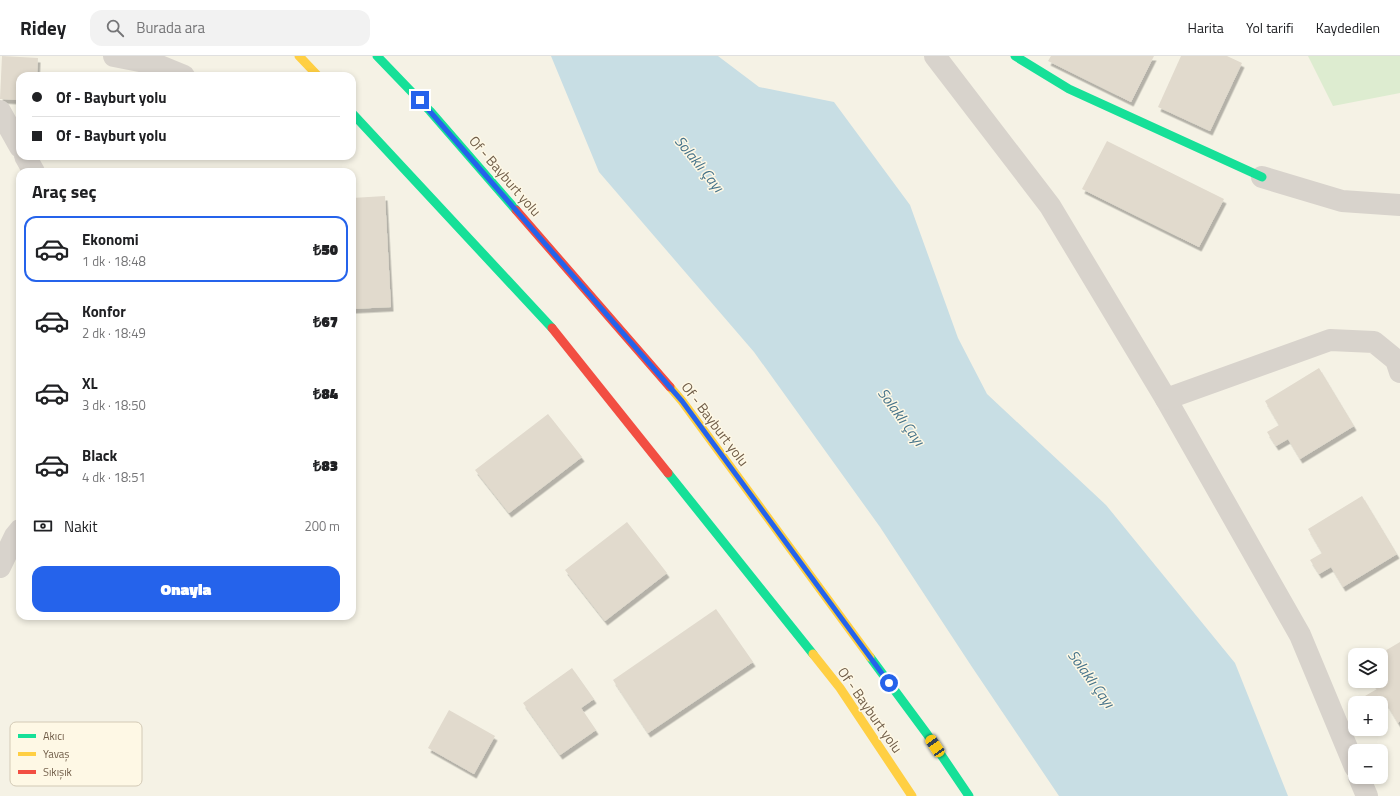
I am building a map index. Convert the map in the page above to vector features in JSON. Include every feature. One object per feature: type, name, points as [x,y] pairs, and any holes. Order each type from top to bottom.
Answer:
[{"type":"main road","points":[[299,56],[314,72]]},
{"type":"main road","name":"Of - Bayburt yolu","points":[[377,56],[436,117],[682,401],[927,734],[969,796]]},
{"type":"main road","points":[[1015,56],[1069,89],[1262,177]]},
{"type":"main road","name":"Of - Bayburt yolu","points":[[356,117],[549,324],[840,688],[912,796]]},
{"type":"street","points":[[114,56],[155,64],[174,72]]},
{"type":"street","points":[[935,56],[1050,206],[1166,399],[1300,635],[1348,750]]},
{"type":"street","points":[[0,111],[16,140]]},
{"type":"street","points":[[1262,177],[1342,201],[1400,205]]},
{"type":"street","points":[[1166,399],[1330,340],[1374,342],[1396,360],[1400,372]]},
{"type":"street","points":[[0,567],[16,535]]},
{"type":"street","points":[[1362,784],[1367,796]]},
{"type":"green space","points":[[1308,56],[1400,56],[1400,93],[1333,106]]},
{"type":"water","name":"Solaklı Çayı","points":[[551,56],[718,56],[759,87],[834,102],[910,205],[958,338],[987,394],[1106,505],[1235,663],[1288,796],[1059,796],[880,527],[754,352],[599,172]]},
{"type":"building","points":[[2,56],[38,58],[37,72],[16,72],[16,100],[0,99]]},
{"type":"building","points":[[1051,56],[1154,56],[1131,102],[1048,61]]},
{"type":"building","points":[[1181,56],[1227,56],[1242,63],[1210,131],[1158,107]]},
{"type":"building","points":[[1107,141],[1224,199],[1199,247],[1082,189]]},
{"type":"building","points":[[385,196],[391,307],[356,309],[356,198]]},
{"type":"building","points":[[1319,368],[1354,426],[1300,459],[1288,439],[1276,446],[1267,432],[1279,425],[1265,401]]},
{"type":"building","points":[[548,414],[582,457],[509,513],[475,470]]},
{"type":"building","points":[[1362,496],[1397,554],[1343,587],[1331,567],[1319,574],[1310,560],[1322,553],[1308,529]]},
{"type":"building","points":[[627,522],[667,573],[605,621],[565,570]]},
{"type":"building","points":[[716,609],[753,662],[648,733],[613,680]]},
{"type":"building","points":[[1400,642],[1400,721],[1398,723],[1388,706],[1388,696],[1365,696],[1376,688],[1388,688],[1388,649]]},
{"type":"building","points":[[572,668],[594,699],[581,708],[596,730],[560,755],[523,703]]},
{"type":"building","points":[[449,710],[495,736],[474,774],[428,748]]},
{"type":"traffic: fast","points":[[377,56],[430,111],[516,210]]},
{"type":"traffic: fast","points":[[1015,56],[1069,89],[1262,177]]},
{"type":"traffic: fast","points":[[356,117],[552,328]]},
{"type":"traffic: fast","points":[[668,473],[813,654]]},
{"type":"traffic: fast","points":[[870,657],[927,734],[969,796]]},
{"type":"traffic: slow","points":[[299,56],[314,72]]},
{"type":"traffic: slow","points":[[670,387],[682,401],[870,657]]},
{"type":"traffic: slow","points":[[813,654],[840,688],[912,796]]},
{"type":"traffic: jam","points":[[516,210],[670,387]]},
{"type":"traffic: jam","points":[[552,328],[668,473]]},
{"type":"route","points":[[420,100],[682,401],[889,683]]}]
